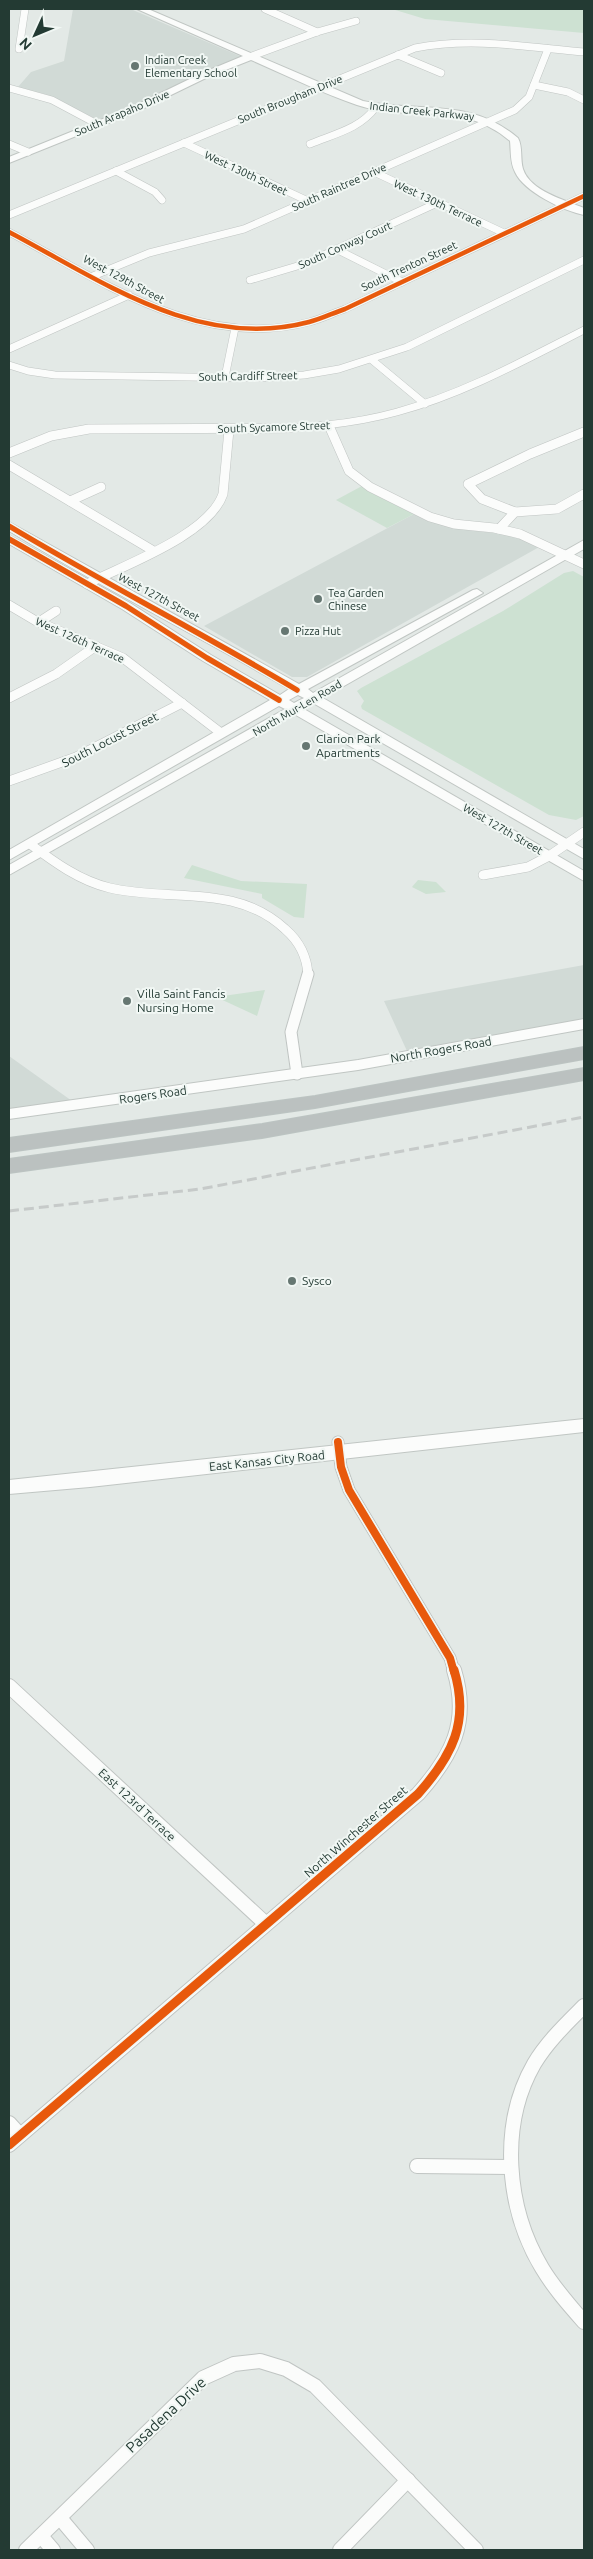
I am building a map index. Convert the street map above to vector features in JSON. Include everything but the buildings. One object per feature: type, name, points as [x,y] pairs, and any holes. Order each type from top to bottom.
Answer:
[{"type":"highway","points":[[9,1145],[315,1102],[584,1053]]},
{"type":"highway","points":[[9,1166],[290,1126],[584,1074]]},
{"type":"main road","name":"Indian Creek Parkway","points":[[140,9],[321,86],[376,107],[455,112],[490,121],[507,131],[515,140],[519,172],[523,178],[535,188],[584,212]]},
{"type":"main road","name":"South Arapaho Drive","points":[[9,160],[97,124],[252,56]]},
{"type":"main road","name":"West 127th Street","points":[[9,526],[98,578],[196,630],[584,856]]},
{"type":"main road","name":"North Mur-Len Road","points":[[9,871],[312,699],[561,552],[584,534]]},
{"type":"main road","name":"West 127th Street","points":[[9,539],[294,709],[584,877]]},
{"type":"main road","name":"North Mur-Len Road","points":[[9,856],[297,690],[561,552],[584,544]]},
{"type":"main road","name":"North Rogers Road","points":[[298,1074],[584,1024]]},
{"type":"main road","name":"Rogers Road","points":[[9,1114],[298,1074]]},
{"type":"main road","name":"East Kansas City Road","points":[[9,1487],[338,1448],[584,1415]]},
{"type":"main road","name":"East Kansas City Road","points":[[9,1477],[584,1425]]},
{"type":"street","points":[[19,49],[25,9]]},
{"type":"street","points":[[264,9],[317,32]]},
{"type":"street","name":"South Arapaho Drive","points":[[252,56],[317,32],[356,21]]},
{"type":"street","name":"South Brougham Drive","points":[[9,215],[321,86],[423,46],[456,42],[584,52]]},
{"type":"street","name":"South Raintree Drive","points":[[93,276],[149,253],[244,229],[490,121],[520,106],[529,97],[548,50]]},
{"type":"street","points":[[398,55],[441,73]]},
{"type":"street","points":[[534,85],[568,92],[584,100]]},
{"type":"street","points":[[9,88],[44,95],[93,120],[97,124]]},
{"type":"street","points":[[310,144],[367,118],[376,107]]},
{"type":"street","name":"West 130th Street","points":[[184,143],[308,201]]},
{"type":"street","points":[[9,144],[28,152]]},
{"type":"street","points":[[116,171],[156,192],[162,200]]},
{"type":"street","name":"West 130th Terrace","points":[[374,172],[504,233]]},
{"type":"street","name":"South Trenton Street","points":[[235,328],[270,328],[309,322],[345,309],[584,196]]},
{"type":"street","name":"South Conway Court","points":[[250,280],[288,270],[437,203]]},
{"type":"street","name":"West 129th Street","points":[[9,232],[129,295],[180,319],[210,326],[235,328]]},
{"type":"street","points":[[336,250],[402,282]]},
{"type":"street","name":"South Cardiff Street","points":[[9,365],[28,372],[55,375],[225,377],[304,374],[372,360],[406,347],[584,260]]},
{"type":"street","points":[[9,349],[129,295]]},
{"type":"street","points":[[225,377],[235,328]]},
{"type":"street","name":"South Sycamore Street","points":[[9,453],[55,434],[88,429],[229,430],[328,425],[367,419],[425,404],[464,390],[584,330]]},
{"type":"street","points":[[372,360],[425,404]]},
{"type":"street","points":[[328,425],[346,467],[357,479],[430,517],[459,525],[499,529],[520,534],[584,564]]},
{"type":"street","points":[[87,584],[191,530],[216,508],[224,489],[229,430]]},
{"type":"street","points":[[584,432],[530,454],[468,484],[474,492],[486,501],[515,512],[557,509],[584,494]]},
{"type":"street","points":[[9,464],[152,550]]},
{"type":"street","points":[[70,501],[101,486]]},
{"type":"street","points":[[499,529],[515,512]]},
{"type":"street","name":"West 126th Terrace","points":[[9,605],[39,622],[137,666],[221,733]]},
{"type":"street","points":[[39,622],[56,611]]},
{"type":"street","points":[[9,698],[56,674],[96,646]]},
{"type":"street","name":"South Locust Street","points":[[9,781],[78,759],[182,703]]},
{"type":"street","points":[[483,874],[528,867],[549,856],[584,832]]},
{"type":"street","points":[[30,844],[72,873],[108,888],[146,893],[207,894],[240,902],[267,914],[289,931],[305,957],[307,983],[294,1017],[290,1038],[298,1074]]},
{"type":"street","name":"North Winchester Street","points":[[9,2145],[418,1794],[443,1765],[459,1730],[462,1712],[461,1693],[450,1658],[348,1490],[338,1448]]},
{"type":"street","name":"East 123rd Terrace","points":[[9,1686],[266,1924]]},
{"type":"street","points":[[584,2006],[547,2044],[533,2066],[514,2116],[510,2167],[514,2197],[523,2228],[536,2259],[552,2286],[584,2322]]},
{"type":"street","points":[[9,2123],[20,2136]]},
{"type":"street","points":[[417,2166],[510,2167]]},
{"type":"street","name":"Pasadena Drive","points":[[26,2550],[203,2378],[230,2365],[252,2361],[270,2361],[285,2367],[315,2386],[476,2550]]},
{"type":"street","points":[[340,2550],[408,2480]]},
{"type":"street","points":[[60,2518],[87,2550]]},
{"type":"street","points":[[41,2536],[53,2550]]},
{"type":"shaded area","name":"Indian Creek Elementary School","points":[[73,9],[133,10],[242,57],[153,99],[103,119],[94,118],[48,95],[18,87],[31,72],[64,61]]},
{"type":"shaded area","points":[[414,514],[427,520],[467,530],[513,535],[541,546],[307,677],[292,677],[204,626]]},
{"type":"shaded area","points":[[584,965],[584,1019],[407,1051],[384,1001]]},
{"type":"shaded area","points":[[9,1056],[72,1101],[9,1110]]},
{"type":"green space","points":[[392,9],[584,9],[584,33],[425,19]]},
{"type":"green space","points":[[362,486],[414,514],[387,528],[336,500]]},
{"type":"green space","points":[[573,571],[584,577],[584,816],[576,820],[549,815],[362,709],[361,706],[364,701],[357,691],[361,688],[503,611],[564,573]]},
{"type":"green space","points":[[192,865],[241,881],[307,884],[304,918],[294,917],[262,898],[262,894],[184,878]]},
{"type":"green space","points":[[418,880],[436,882],[446,892],[426,894],[412,887]]},
{"type":"green space","points":[[265,990],[257,1016],[216,997]]},
{"type":"railway","points":[[9,1211],[200,1189],[584,1117]]},
{"type":"cycle path","points":[[9,232],[160,311],[202,324],[222,327],[270,328],[309,322],[345,309],[584,196]]},
{"type":"cycle path","points":[[9,526],[62,558],[203,634],[297,690]]},
{"type":"cycle path","points":[[9,539],[126,606],[207,658],[279,700]]},
{"type":"cycle path","points":[[9,2145],[418,1794],[444,1762],[452,1747],[458,1731],[460,1697],[450,1658],[349,1490],[341,1467],[338,1442]]},
{"type":"place","name":"Indian Creek Elementary School","points":[[135,66]]},
{"type":"place","name":"Tea Garden Chinese","points":[[318,599]]},
{"type":"place","name":"Pizza Hut","points":[[285,631]]},
{"type":"place","name":"Clarion Park Apartments","points":[[306,746]]},
{"type":"place","name":"Villa Saint Fancis Nursing Home","points":[[127,1001]]},
{"type":"place","name":"Sysco","points":[[292,1281]]}]
